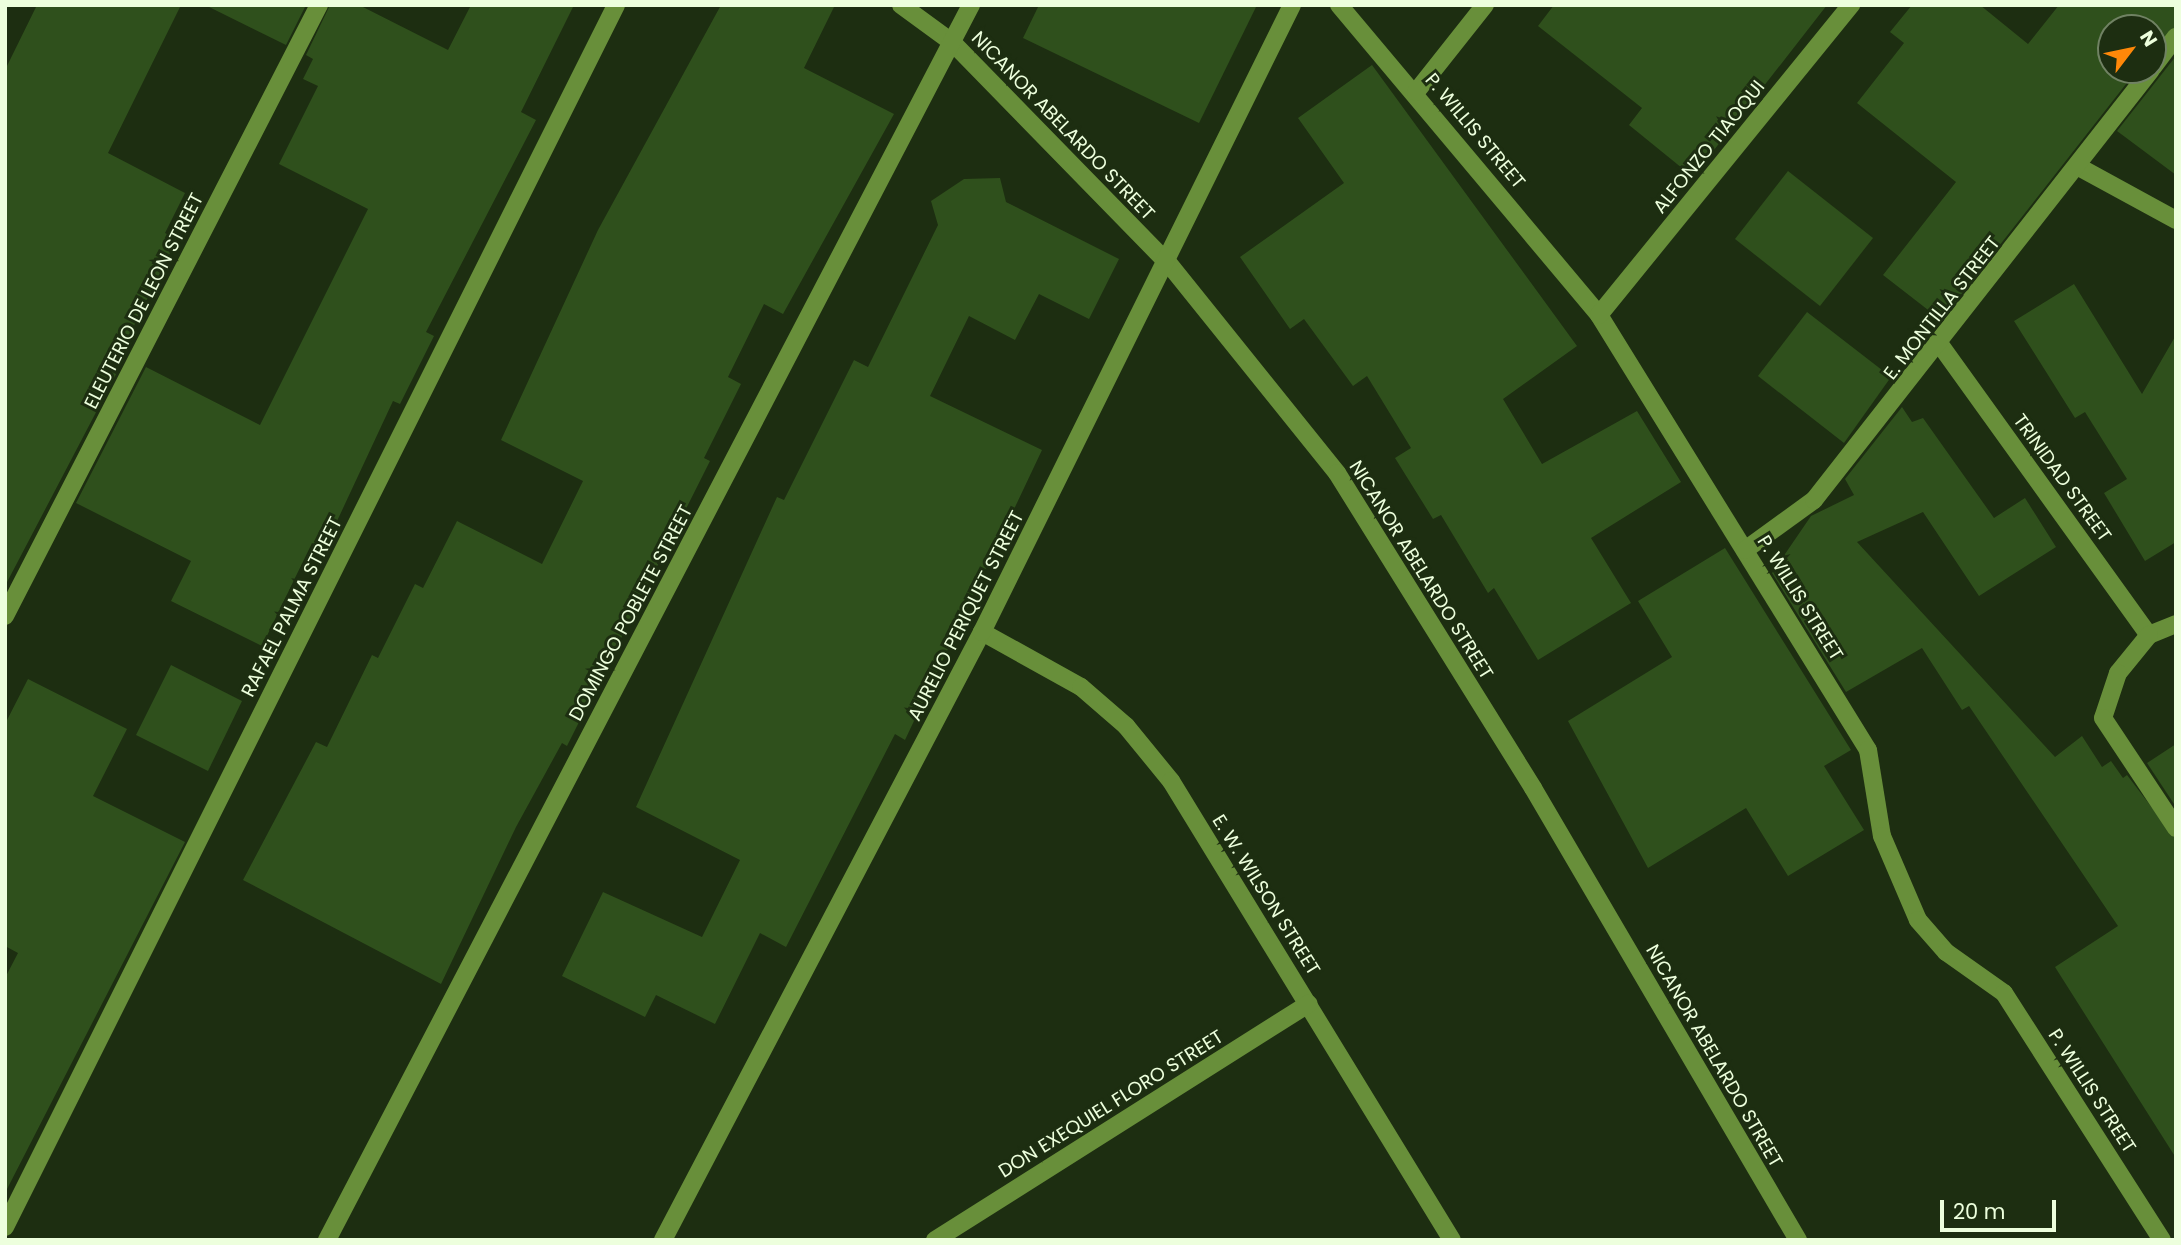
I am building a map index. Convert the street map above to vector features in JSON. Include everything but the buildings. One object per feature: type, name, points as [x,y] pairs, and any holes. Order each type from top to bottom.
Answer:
[{"type":"street","name":"ELEUTERIO DE LEON STREET","points":[[5,616],[319,5]]},
{"type":"street","name":"RAFAEL PALMA STREET","points":[[5,1227],[617,5]]},
{"type":"street","name":"NICANOR ABELARDO STREET","points":[[901,5],[953,43],[1169,264],[1337,473],[1533,788],[1798,1240]]},
{"type":"street","name":"DOMINGO POBLETE STREET","points":[[327,1240],[971,5]]},
{"type":"street","name":"AURELIO PERIQUET STREET","points":[[663,1240],[982,632],[1169,264],[1292,5]]},
{"type":"street","name":"P. WILLIS STREET","points":[[1339,5],[1416,92],[1599,315],[1868,750],[1882,836],[1918,920],[1946,952],[2004,993],[2162,1240]]},
{"type":"street","points":[[1416,92],[1485,5]]},
{"type":"street","name":"ALFONZO TIAOQUI","points":[[1599,315],[1851,5]]},
{"type":"street","name":"E. MONTILLA STREET","points":[[1745,550],[1814,500],[1941,346],[2140,84]]},
{"type":"street","points":[[2077,166],[2176,220]]},
{"type":"street","name":"TRINIDAD STREET","points":[[1941,346],[2149,635]]},
{"type":"street","points":[[2176,624],[2149,635],[2118,673],[2103,718],[2176,828]]},
{"type":"street","name":"E. W. WILSON STREET","points":[[982,632],[1081,687],[1126,726],[1171,781],[1452,1240]]},
{"type":"street","name":"DON EXEQUIEL FLORO STREET","points":[[935,1240],[1309,1004]]}]
